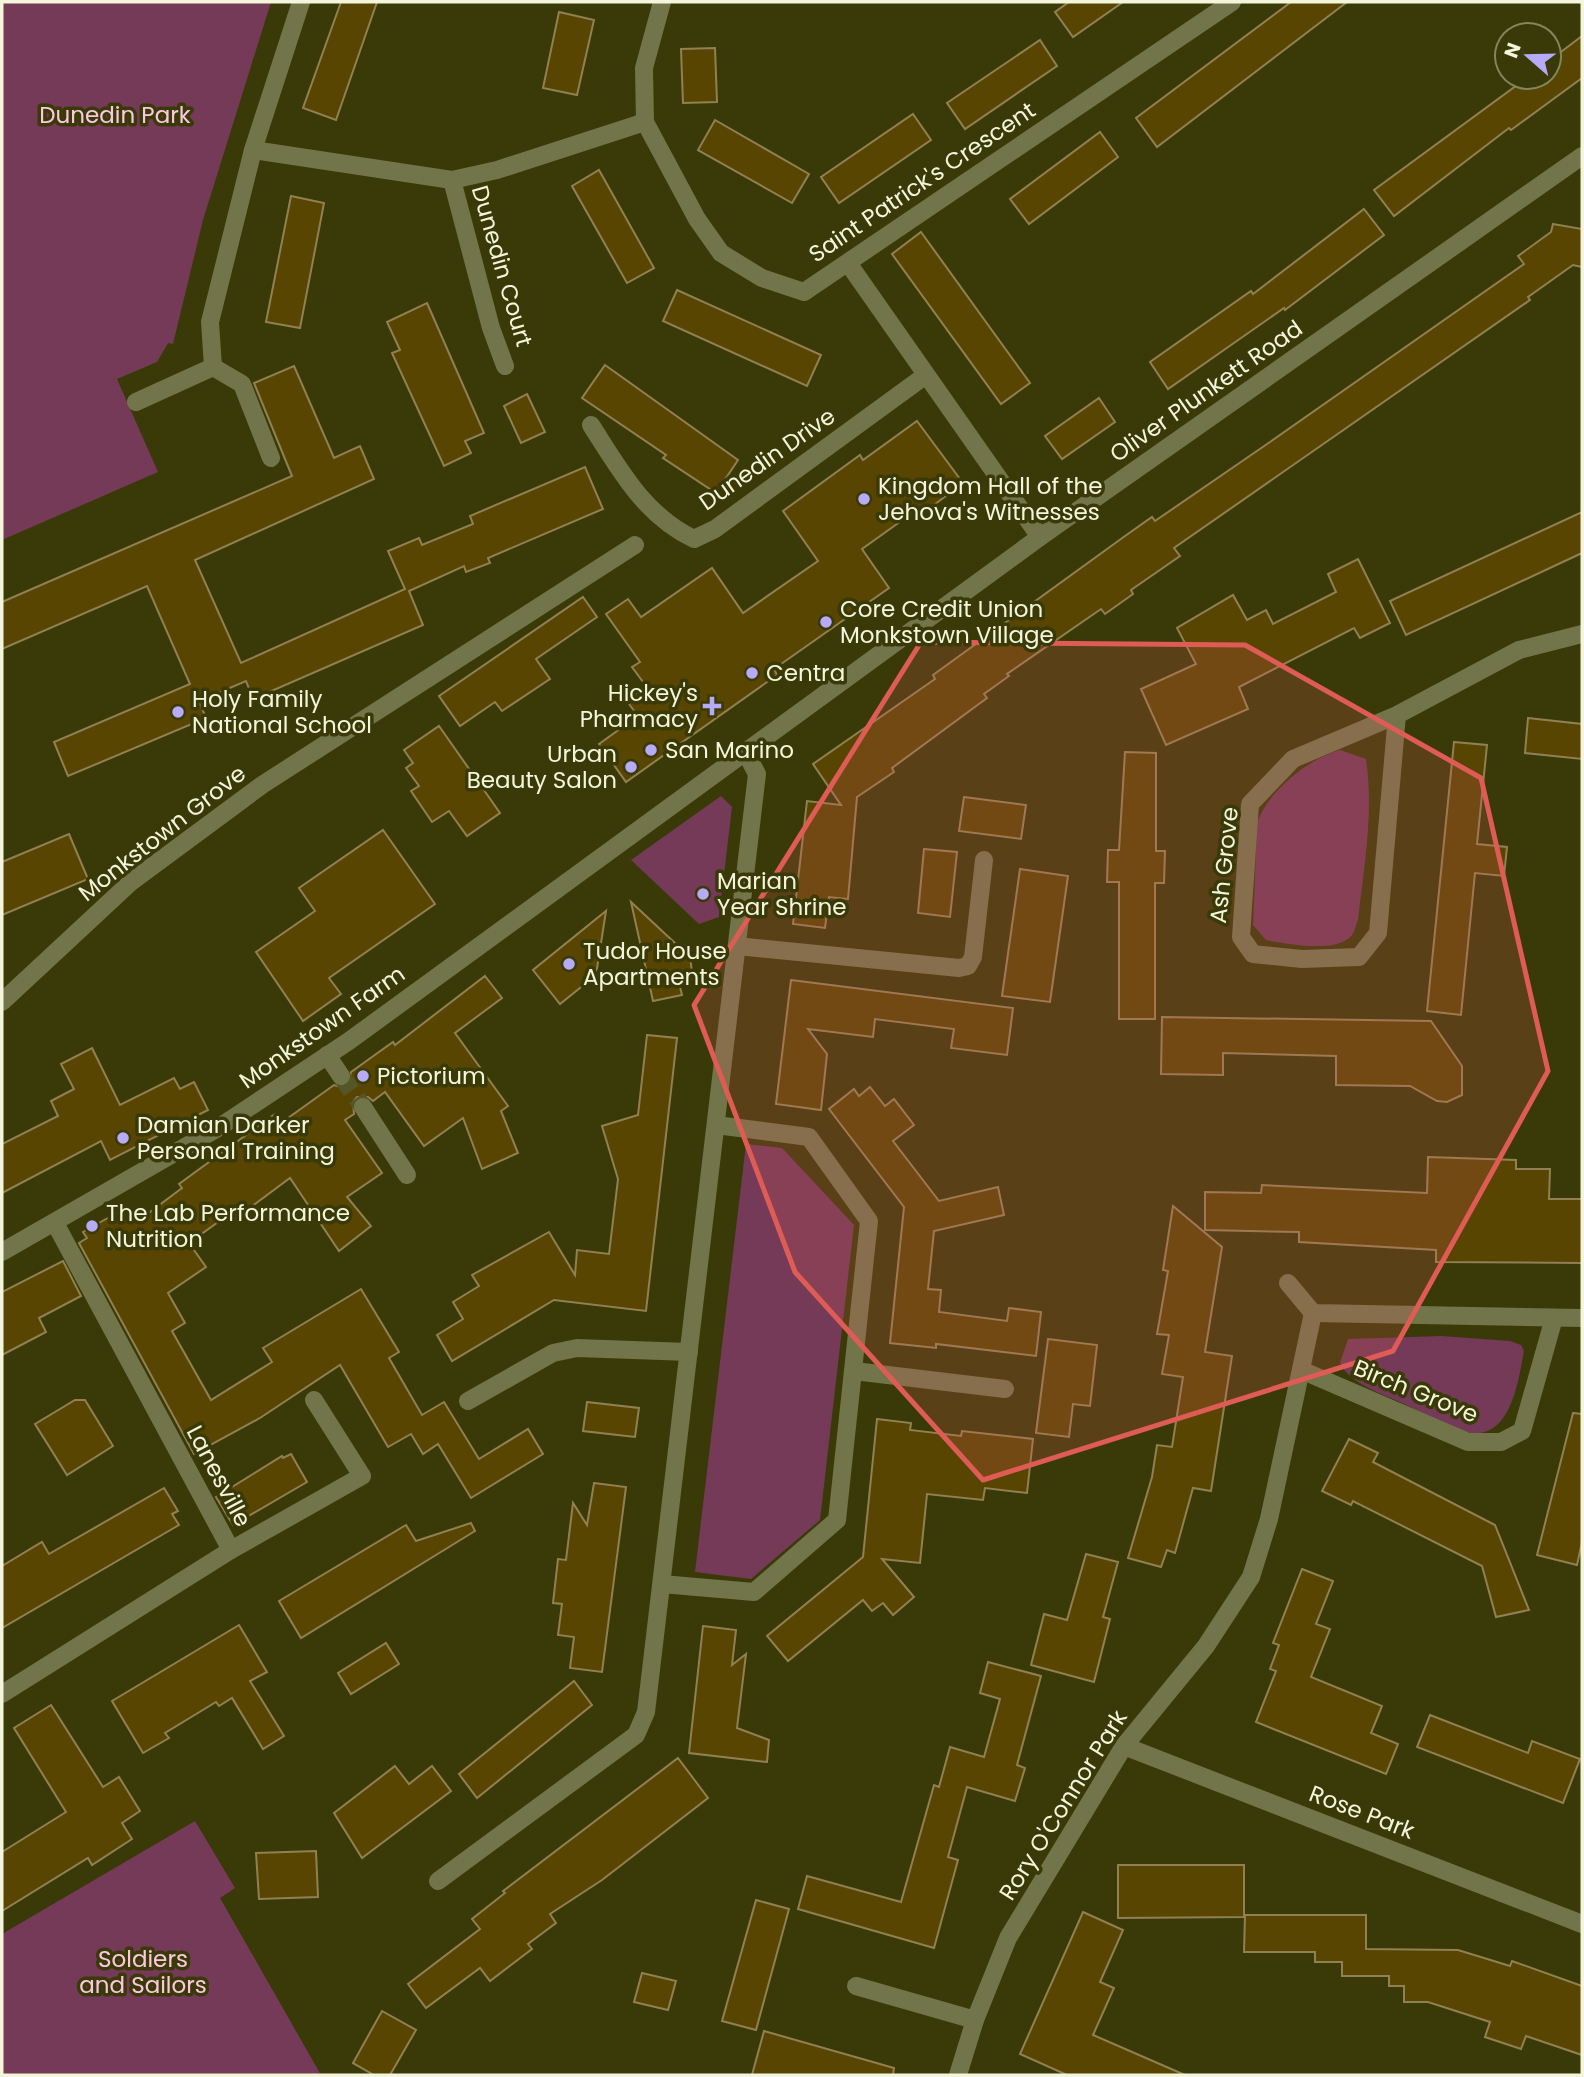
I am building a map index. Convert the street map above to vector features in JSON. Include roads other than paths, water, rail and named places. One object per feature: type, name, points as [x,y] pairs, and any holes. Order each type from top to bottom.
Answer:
[{"type":"street","points":[[213,367],[210,322],[253,150],[301,2]]},
{"type":"street","name":"Saint Patrick's Crescent","points":[[662,2],[644,68],[645,122],[698,219],[721,253],[762,278],[804,292],[1232,2]]},
{"type":"street","points":[[253,150],[452,180],[497,170],[645,122]]},
{"type":"street","name":"Oliver Plunkett Road","points":[[621,841],[1040,537],[1582,156]]},
{"type":"street","name":"Dunedin Court","points":[[452,180],[487,314],[505,366]]},
{"type":"street","points":[[848,264],[1040,537]]},
{"type":"street","points":[[136,402],[213,367]]},
{"type":"street","points":[[213,367],[242,384],[271,458]]},
{"type":"street","name":"Dunedin Drive","points":[[591,425],[641,502],[671,528],[694,539],[715,529],[926,375]]},
{"type":"street","name":"Monkstown Grove","points":[[2,1002],[131,882],[262,785],[635,545]]},
{"type":"street","name":"Ash Grove","points":[[1397,715],[1378,933],[1359,957],[1302,960],[1253,954],[1241,937],[1250,804],[1293,758],[1397,715],[1519,650],[1582,634]]},
{"type":"street","points":[[438,1881],[636,1735],[646,1712],[757,774],[745,751]]},
{"type":"street","name":"Monkstown Farm","points":[[2,1252],[218,1128],[327,1055],[621,841]]},
{"type":"street","points":[[737,946],[960,968],[968,966],[974,957],[985,860]]},
{"type":"street","points":[[327,1055],[341,1076]]},
{"type":"street","points":[[363,1107],[407,1175]]},
{"type":"street","points":[[662,1584],[754,1592],[837,1520],[869,1221],[809,1137],[716,1125]]},
{"type":"street","name":"Lanesville","points":[[2,1694],[231,1550],[54,1223]]},
{"type":"street","points":[[1288,1283],[1313,1312],[1582,1318]]},
{"type":"street","points":[[1301,1370],[1313,1312]]},
{"type":"street","name":"Birch Grove","points":[[1301,1370],[1468,1442],[1500,1442],[1522,1431],[1553,1318]]},
{"type":"street","points":[[468,1401],[553,1353],[577,1348],[689,1352]]},
{"type":"street","name":"Rory O'Connor Park","points":[[958,2075],[975,2020],[1008,1937],[1124,1746],[1206,1646],[1251,1577],[1269,1519],[1301,1370]]},
{"type":"street","points":[[854,1371],[1005,1389]]},
{"type":"street","points":[[231,1550],[362,1476],[314,1400]]},
{"type":"street","name":"Rose Park","points":[[1124,1746],[1582,1924]]},
{"type":"street","points":[[856,1986],[975,2020]]},
{"type":"tunnel","points":[[341,1076],[363,1107]]},
{"type":"place","name":"Kingdom Hall of the Jehova's Witnesses","points":[[864,499]]},
{"type":"place","name":"Core Credit Union Monkstown Village","points":[[826,622]]},
{"type":"place","name":"Centra","points":[[752,673]]},
{"type":"place","name":"Hickey's Pharmacy","points":[[712,706]]},
{"type":"place","name":"Holy Family National School","points":[[178,712]]},
{"type":"place","name":"San Marino","points":[[651,750]]},
{"type":"place","name":"Urban Beauty Salon","points":[[631,767]]},
{"type":"place","name":"Marian Year Shrine","points":[[703,894]]},
{"type":"place","name":"Tudor House Apartments","points":[[569,964]]},
{"type":"place","name":"Pictorium","points":[[363,1076]]},
{"type":"place","name":"Damian Darker Personal Training","points":[[123,1138]]},
{"type":"place","name":"The Lab Performance Nutrition","points":[[92,1226]]},
{"type":"park label","name":"Dunedin Park","points":[[115,115]]},
{"type":"park label","name":"Soldiers and Sailors","points":[[143,1972]]}]
